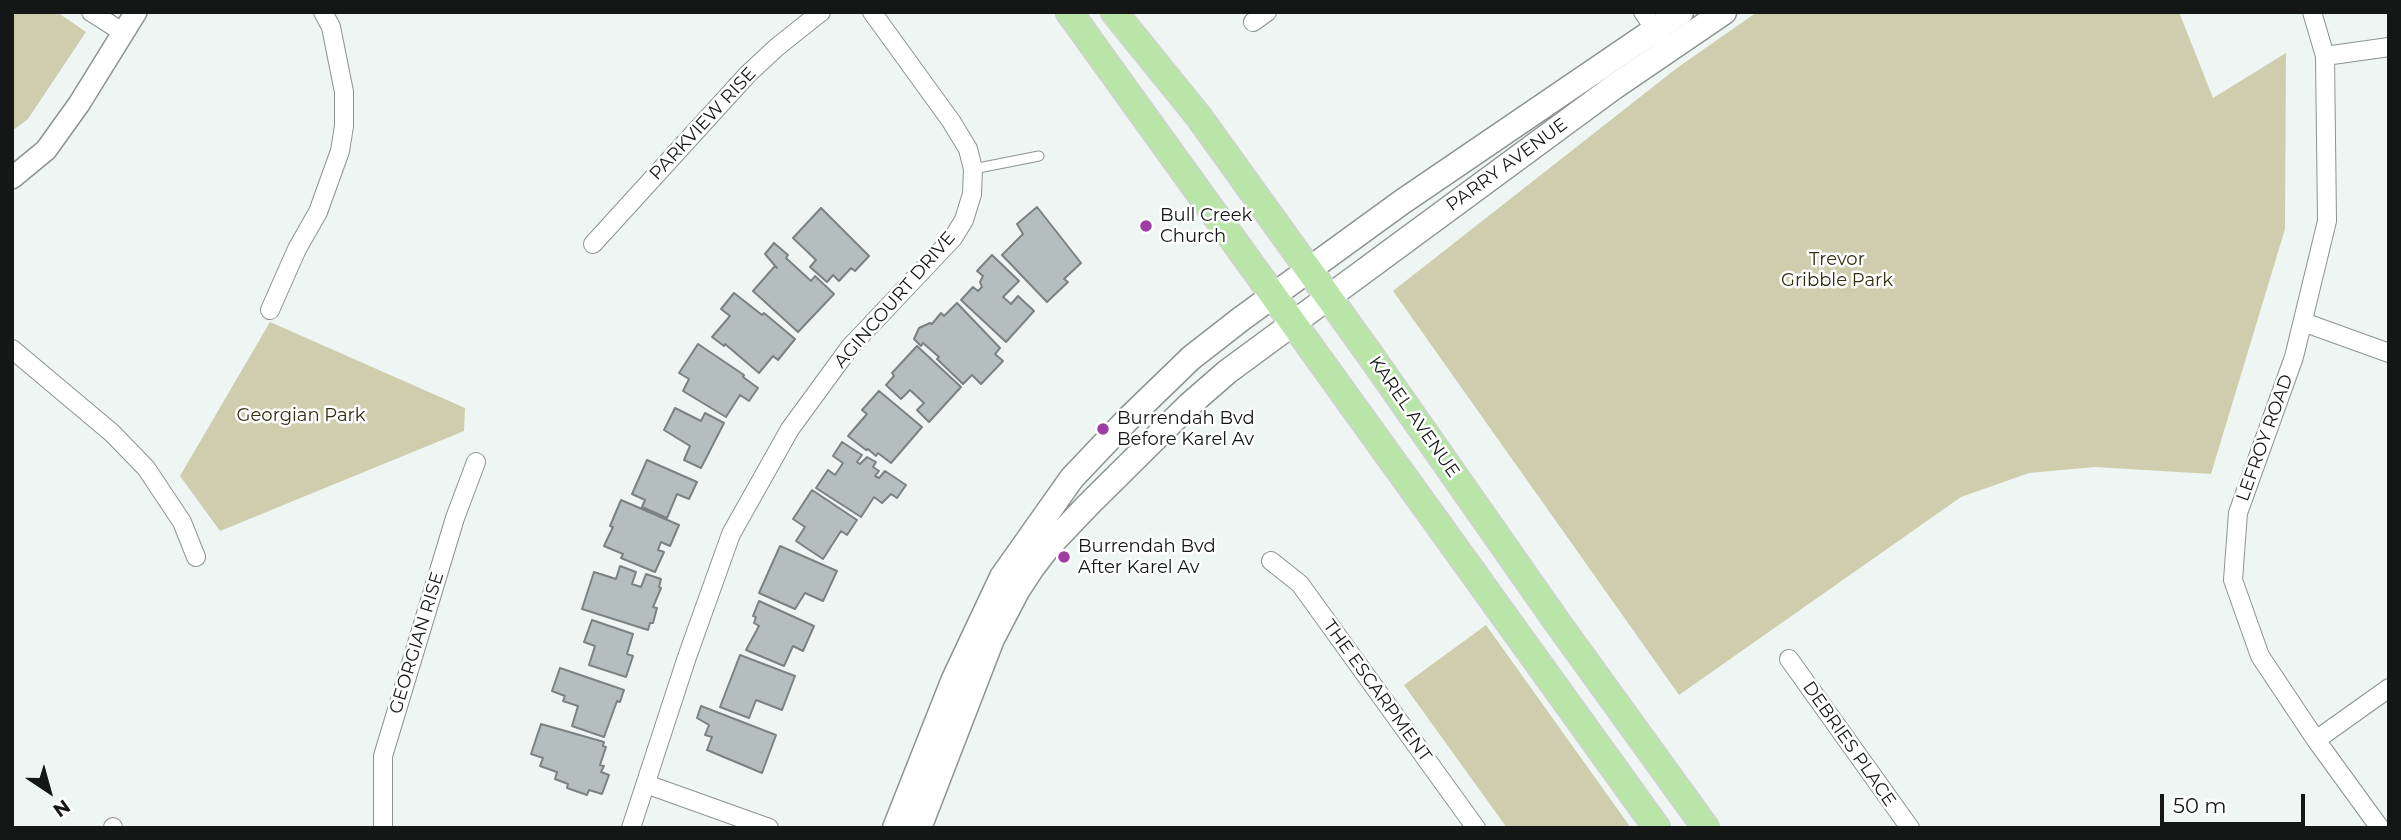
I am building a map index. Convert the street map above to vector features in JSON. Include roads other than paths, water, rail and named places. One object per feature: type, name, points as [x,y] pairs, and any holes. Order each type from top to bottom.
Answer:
[{"type":"main road","points":[[1069,12],[1657,828]]},
{"type":"main road","name":"KAREL AVENUE","points":[[1114,12],[1199,117],[1706,828]]},
{"type":"main road","name":"PARRY AVENUE","points":[[895,828],[954,679],[1002,577],[1072,478],[1144,403],[1191,358],[1274,295],[1649,21],[1681,12]]},
{"type":"main road","name":"PARRY AVENUE","points":[[919,828],[992,639],[1017,591],[1048,547],[1088,504],[1188,406],[1227,372],[1614,87],[1724,12]]},
{"type":"street","points":[[91,12],[124,33]]},
{"type":"street","points":[[12,178],[46,149],[79,104],[136,12]]},
{"type":"street","points":[[270,310],[297,249],[318,212],[340,151],[344,126],[344,92],[334,37],[323,12]]},
{"type":"street","name":"PARKVIEW RISE","points":[[593,244],[748,74],[821,12]]},
{"type":"street","name":"AGINCOURT DRIVE","points":[[631,828],[687,657],[732,534],[790,429],[843,357],[953,238],[964,220],[972,194],[973,169],[968,149],[951,121],[872,12]]},
{"type":"street","name":"LEFROY ROAD","points":[[2312,12],[2325,56],[2327,221],[2294,357],[2238,513],[2233,580],[2260,656],[2316,740],[2380,828]]},
{"type":"street","points":[[1649,21],[1671,50]]},
{"type":"street","points":[[2325,56],[2389,47]]},
{"type":"street","points":[[2303,322],[2389,353]]},
{"type":"street","points":[[12,349],[112,433],[146,468],[182,523],[196,557]]},
{"type":"street","name":"GEORGIAN RISE","points":[[383,828],[383,756],[455,518],[476,462]]},
{"type":"street","name":"THE ESCARPMENT","points":[[1270,561],[1300,584],[1476,828]]},
{"type":"street","name":"DEBRIES PLACE","points":[[1789,659],[1910,828]]},
{"type":"street","points":[[2316,740],[2389,688]]},
{"type":"street","points":[[646,784],[769,828]]},
{"type":"lane","points":[[973,169],[1039,156]]},
{"type":"place","name":"Bull Creek Church","points":[[1146,226]]},
{"type":"place","name":"Burrendah Bvd Before Karel Av","points":[[1103,429]]},
{"type":"place","name":"Burrendah Bvd After Karel Av","points":[[1064,557]]},
{"type":"park label","name":"Trevor Gribble Park","points":[[1837,270]]},
{"type":"park label","name":"Georgian Park","points":[[301,416]]}]
